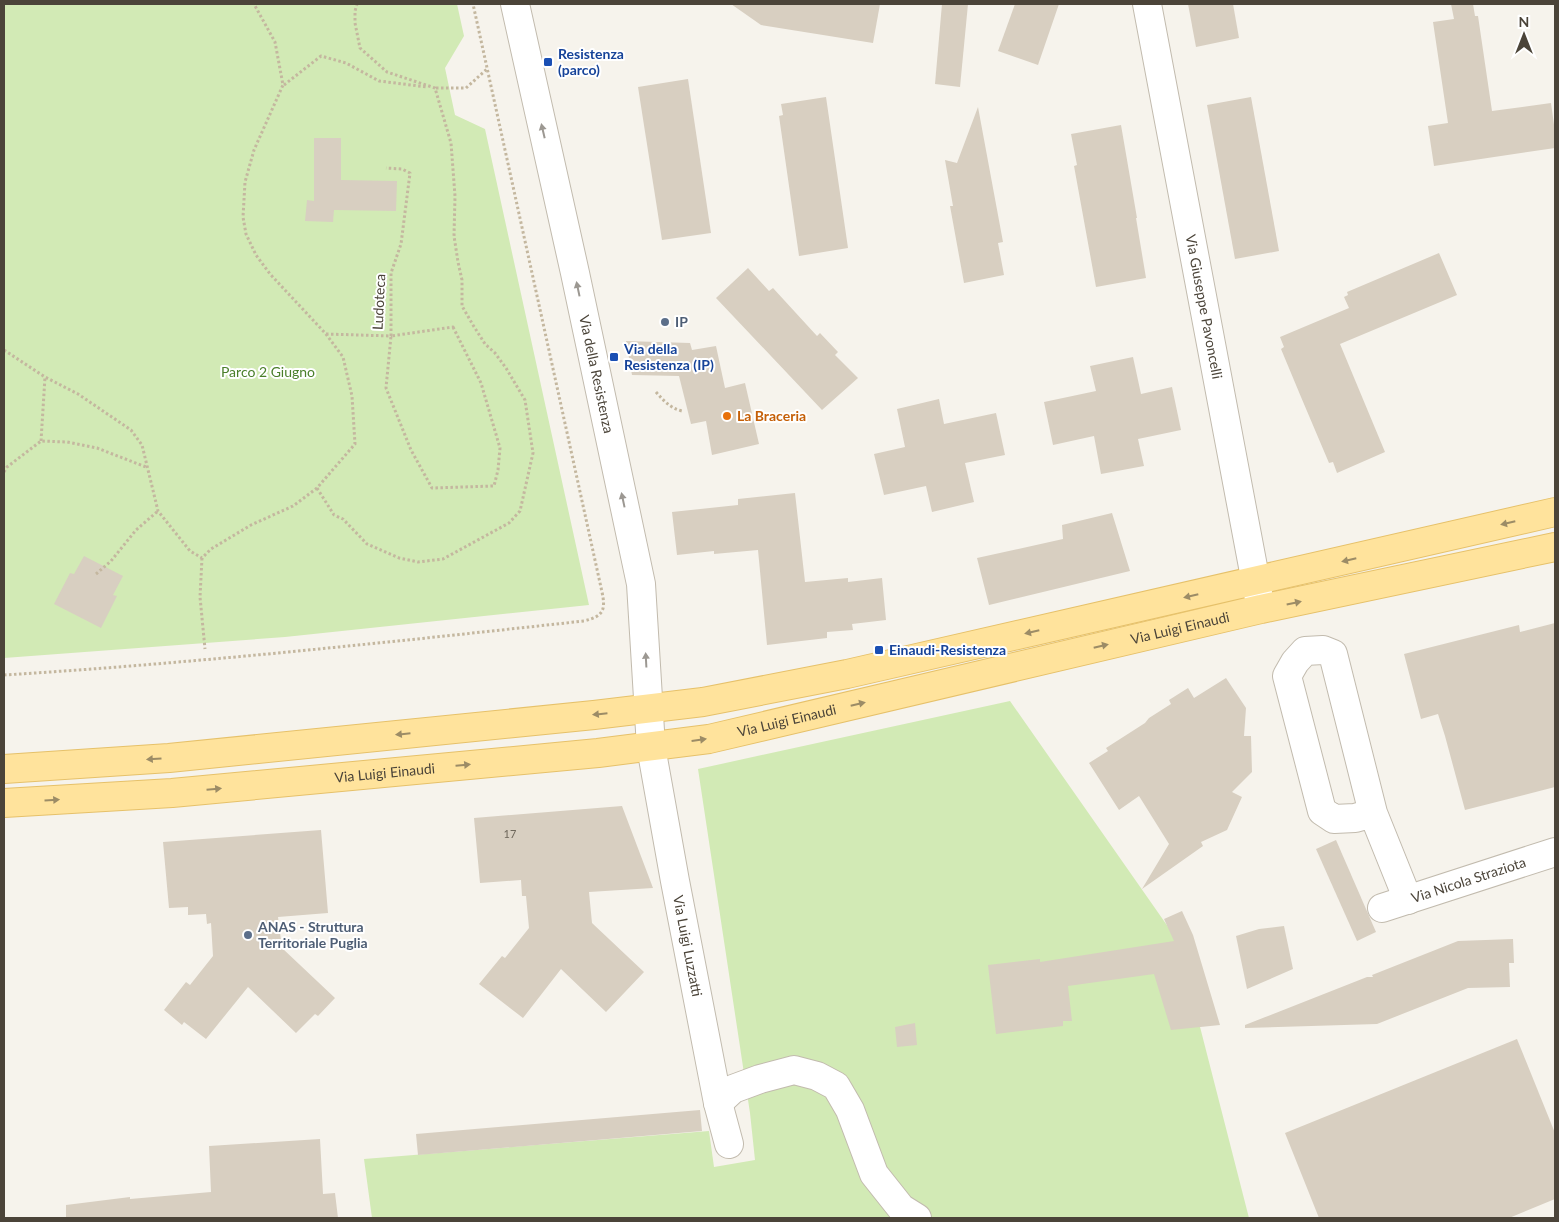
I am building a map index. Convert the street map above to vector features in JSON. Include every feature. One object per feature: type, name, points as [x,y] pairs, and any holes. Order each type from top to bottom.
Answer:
[{"type":"main road","name":"Via Luigi Einaudi","points":[[4,769],[169,758],[703,702],[847,674],[1555,512]]},
{"type":"main road","name":"Via Luigi Einaudi","points":[[4,804],[172,793],[651,747],[709,739],[1261,609],[1555,547]]},
{"type":"street","name":"Via della Resistenza","points":[[515,4],[575,273],[641,584],[651,747]]},
{"type":"street","name":"Via Giuseppe Pavoncelli","points":[[1147,4],[1261,609]]},
{"type":"street","points":[[1372,813],[1355,818],[1334,818],[1322,811],[1287,676],[1295,662],[1305,651],[1324,650],[1333,654],[1372,813],[1408,900]]},
{"type":"street","name":"Via Luigi Luzzatti","points":[[651,747],[718,1103],[729,1144]]},
{"type":"street","name":"Via Nicola Straziota","points":[[1382,908],[1555,852]]},
{"type":"street","points":[[718,1103],[733,1089],[794,1070],[817,1076],[836,1086],[850,1110],[874,1174],[901,1208],[917,1218]]},
{"type":"path","points":[[254,4],[276,42],[283,85]]},
{"type":"path","points":[[357,4],[355,23],[360,48],[387,72],[436,88]]},
{"type":"path","points":[[4,675],[402,641],[584,621],[596,618],[603,611],[602,592],[473,4]]},
{"type":"path","points":[[205,649],[200,597],[202,558],[211,549],[251,524],[293,506],[317,488],[354,444],[352,396],[343,357],[326,334],[270,274],[256,255],[246,234],[243,217],[245,182],[254,150],[283,85],[321,56],[346,63],[379,81],[436,88],[466,88],[488,69]]},
{"type":"path","points":[[317,488],[334,515],[344,519],[367,544],[399,558],[418,562],[443,559],[509,523],[520,511],[533,453],[525,400],[506,368],[495,353],[485,344],[472,325],[462,306],[462,280],[454,236],[455,196],[451,143],[436,88]]},
{"type":"path","name":"Ludoteca","points":[[326,334],[391,336],[391,274],[401,244],[410,173],[386,168]]},
{"type":"path","points":[[453,327],[481,383],[500,448],[494,486],[432,488],[411,450],[386,388],[391,336],[453,327]]},
{"type":"path","points":[[4,350],[45,377],[78,394],[132,430],[142,445],[158,511],[190,551],[202,558]]},
{"type":"path","points":[[41,441],[45,377]]},
{"type":"path","points":[[656,392],[667,405],[682,411]]},
{"type":"path","points":[[4,472],[7,467],[41,441],[67,442],[97,448],[146,467]]},
{"type":"path","points":[[96,574],[111,561],[136,530],[158,511]]},
{"type":"green space","name":"Parco 2 Giugno","points":[[4,4],[457,4],[464,36],[445,68],[455,115],[485,129],[589,605],[285,637],[4,658]]},
{"type":"green space","points":[[1010,701],[1178,941],[1249,1218],[372,1218],[364,1159],[709,1131],[714,1167],[755,1160],[750,1113],[698,769]]},
{"type":"building","points":[[731,4],[880,4],[873,43],[761,25]]},
{"type":"building","points":[[942,4],[968,4],[960,87],[935,84]]},
{"type":"building","points":[[1015,4],[1059,4],[1038,65],[998,51]]},
{"type":"building","points":[[1188,4],[1233,4],[1239,38],[1196,47]]},
{"type":"building","points":[[1451,4],[1473,4],[1475,16],[1478,16],[1492,111],[1551,103],[1555,148],[1434,166],[1428,126],[1448,123],[1433,22],[1454,19]]},
{"type":"building","points":[[688,79],[711,233],[662,240],[638,87]]},
{"type":"building","points":[[826,97],[848,248],[799,256],[779,116],[783,115],[781,104]]},
{"type":"building","points":[[1251,97],[1279,251],[1235,259],[1207,105]]},
{"type":"building","points":[[978,107],[1003,242],[998,243],[1004,275],[964,283],[950,206],[953,206],[945,160],[957,163]]},
{"type":"building","points":[[1121,125],[1146,278],[1096,287],[1074,166],[1077,165],[1071,134]]},
{"type":"building","points":[[314,138],[341,138],[341,180],[397,181],[396,211],[334,210],[333,222],[305,221],[307,200],[314,201]]},
{"type":"building","points":[[1439,253],[1457,295],[1340,344],[1385,452],[1337,473],[1333,462],[1329,463],[1301,397],[1281,349],[1284,347],[1280,337],[1349,308],[1344,297],[1348,295],[1347,292]]},
{"type":"building","points":[[748,268],[769,291],[773,288],[817,336],[820,333],[838,352],[835,355],[858,378],[822,410],[716,298]]},
{"type":"building","points":[[626,341],[690,343],[692,350],[716,346],[725,388],[745,383],[759,444],[712,455],[706,421],[691,424],[679,376],[632,375]]},
{"type":"building","points":[[1133,357],[1141,394],[1172,387],[1181,430],[1138,439],[1144,466],[1101,474],[1094,436],[1053,445],[1044,402],[1096,391],[1090,366]]},
{"type":"building","points":[[939,399],[944,424],[996,413],[1005,455],[965,463],[974,502],[932,512],[926,486],[884,495],[874,454],[905,447],[897,409]]},
{"type":"building","points":[[795,493],[805,582],[848,578],[848,582],[882,578],[886,620],[852,624],[853,630],[827,632],[827,638],[767,645],[758,550],[714,554],[714,551],[677,555],[672,512],[738,505],[738,499]]},
{"type":"building","points":[[1112,513],[1130,571],[989,605],[977,558],[1063,539],[1062,525]]},
{"type":"building","points":[[84,556],[123,576],[113,595],[117,596],[101,628],[54,604],[70,573],[74,574]]},
{"type":"building","points":[[1555,623],[1555,787],[1465,810],[1438,714],[1421,719],[1404,654],[1519,625],[1520,632]]},
{"type":"building","points":[[1226,678],[1246,708],[1244,736],[1251,736],[1252,772],[1232,792],[1242,797],[1227,830],[1201,842],[1203,846],[1142,889],[1169,844],[1139,796],[1119,810],[1089,763],[1108,751],[1106,748],[1171,704],[1169,700],[1188,688],[1194,698]]},
{"type":"building","points":[[622,806],[653,888],[589,892],[592,923],[644,972],[606,1012],[561,969],[523,1018],[479,984],[502,956],[505,958],[529,928],[526,896],[522,896],[521,880],[480,883],[474,818]]},
{"type":"building","points":[[321,830],[328,913],[278,917],[282,948],[335,998],[318,1016],[315,1014],[296,1033],[248,987],[206,1039],[184,1022],[182,1025],[164,1010],[186,982],[190,985],[213,956],[211,923],[207,924],[206,914],[188,915],[188,907],[169,908],[163,842]]},
{"type":"building","points":[[1336,840],[1376,932],[1357,941],[1316,849]]},
{"type":"building","points":[[1182,911],[1193,935],[1220,1025],[1171,1030],[1154,974],[1068,986],[1072,1021],[1063,1021],[1063,1026],[996,1034],[988,965],[1040,959],[1040,962],[1174,941],[1164,919]]},
{"type":"building","points":[[1284,926],[1293,969],[1247,989],[1236,936],[1259,929]]},
{"type":"building","points":[[1513,939],[1514,963],[1509,963],[1510,987],[1468,988],[1377,1024],[1245,1028],[1245,1025],[1367,977],[1373,977],[1372,975],[1458,941]]},
{"type":"building","points":[[915,1023],[917,1045],[897,1047],[895,1027]]},
{"type":"building","points":[[1517,1039],[1555,1133],[1555,1199],[1509,1218],[1319,1218],[1285,1133]]},
{"type":"building","points":[[700,1110],[702,1131],[418,1155],[416,1134]]},
{"type":"building","points":[[320,1139],[323,1194],[335,1193],[338,1218],[66,1218],[66,1205],[130,1197],[130,1199],[211,1192],[209,1146]]},
{"type":"place","name":"Resistenza (parco)","points":[[548,62]]},
{"type":"place","name":"IP","points":[[665,322]]},
{"type":"place","name":"Via della Resistenza (IP)","points":[[614,357]]},
{"type":"place","name":"La Braceria","points":[[727,416]]},
{"type":"place","name":"Einaudi-Resistenza","points":[[879,650]]},
{"type":"place","name":"ANAS - Struttura Territoriale Puglia","points":[[248,935]]}]
